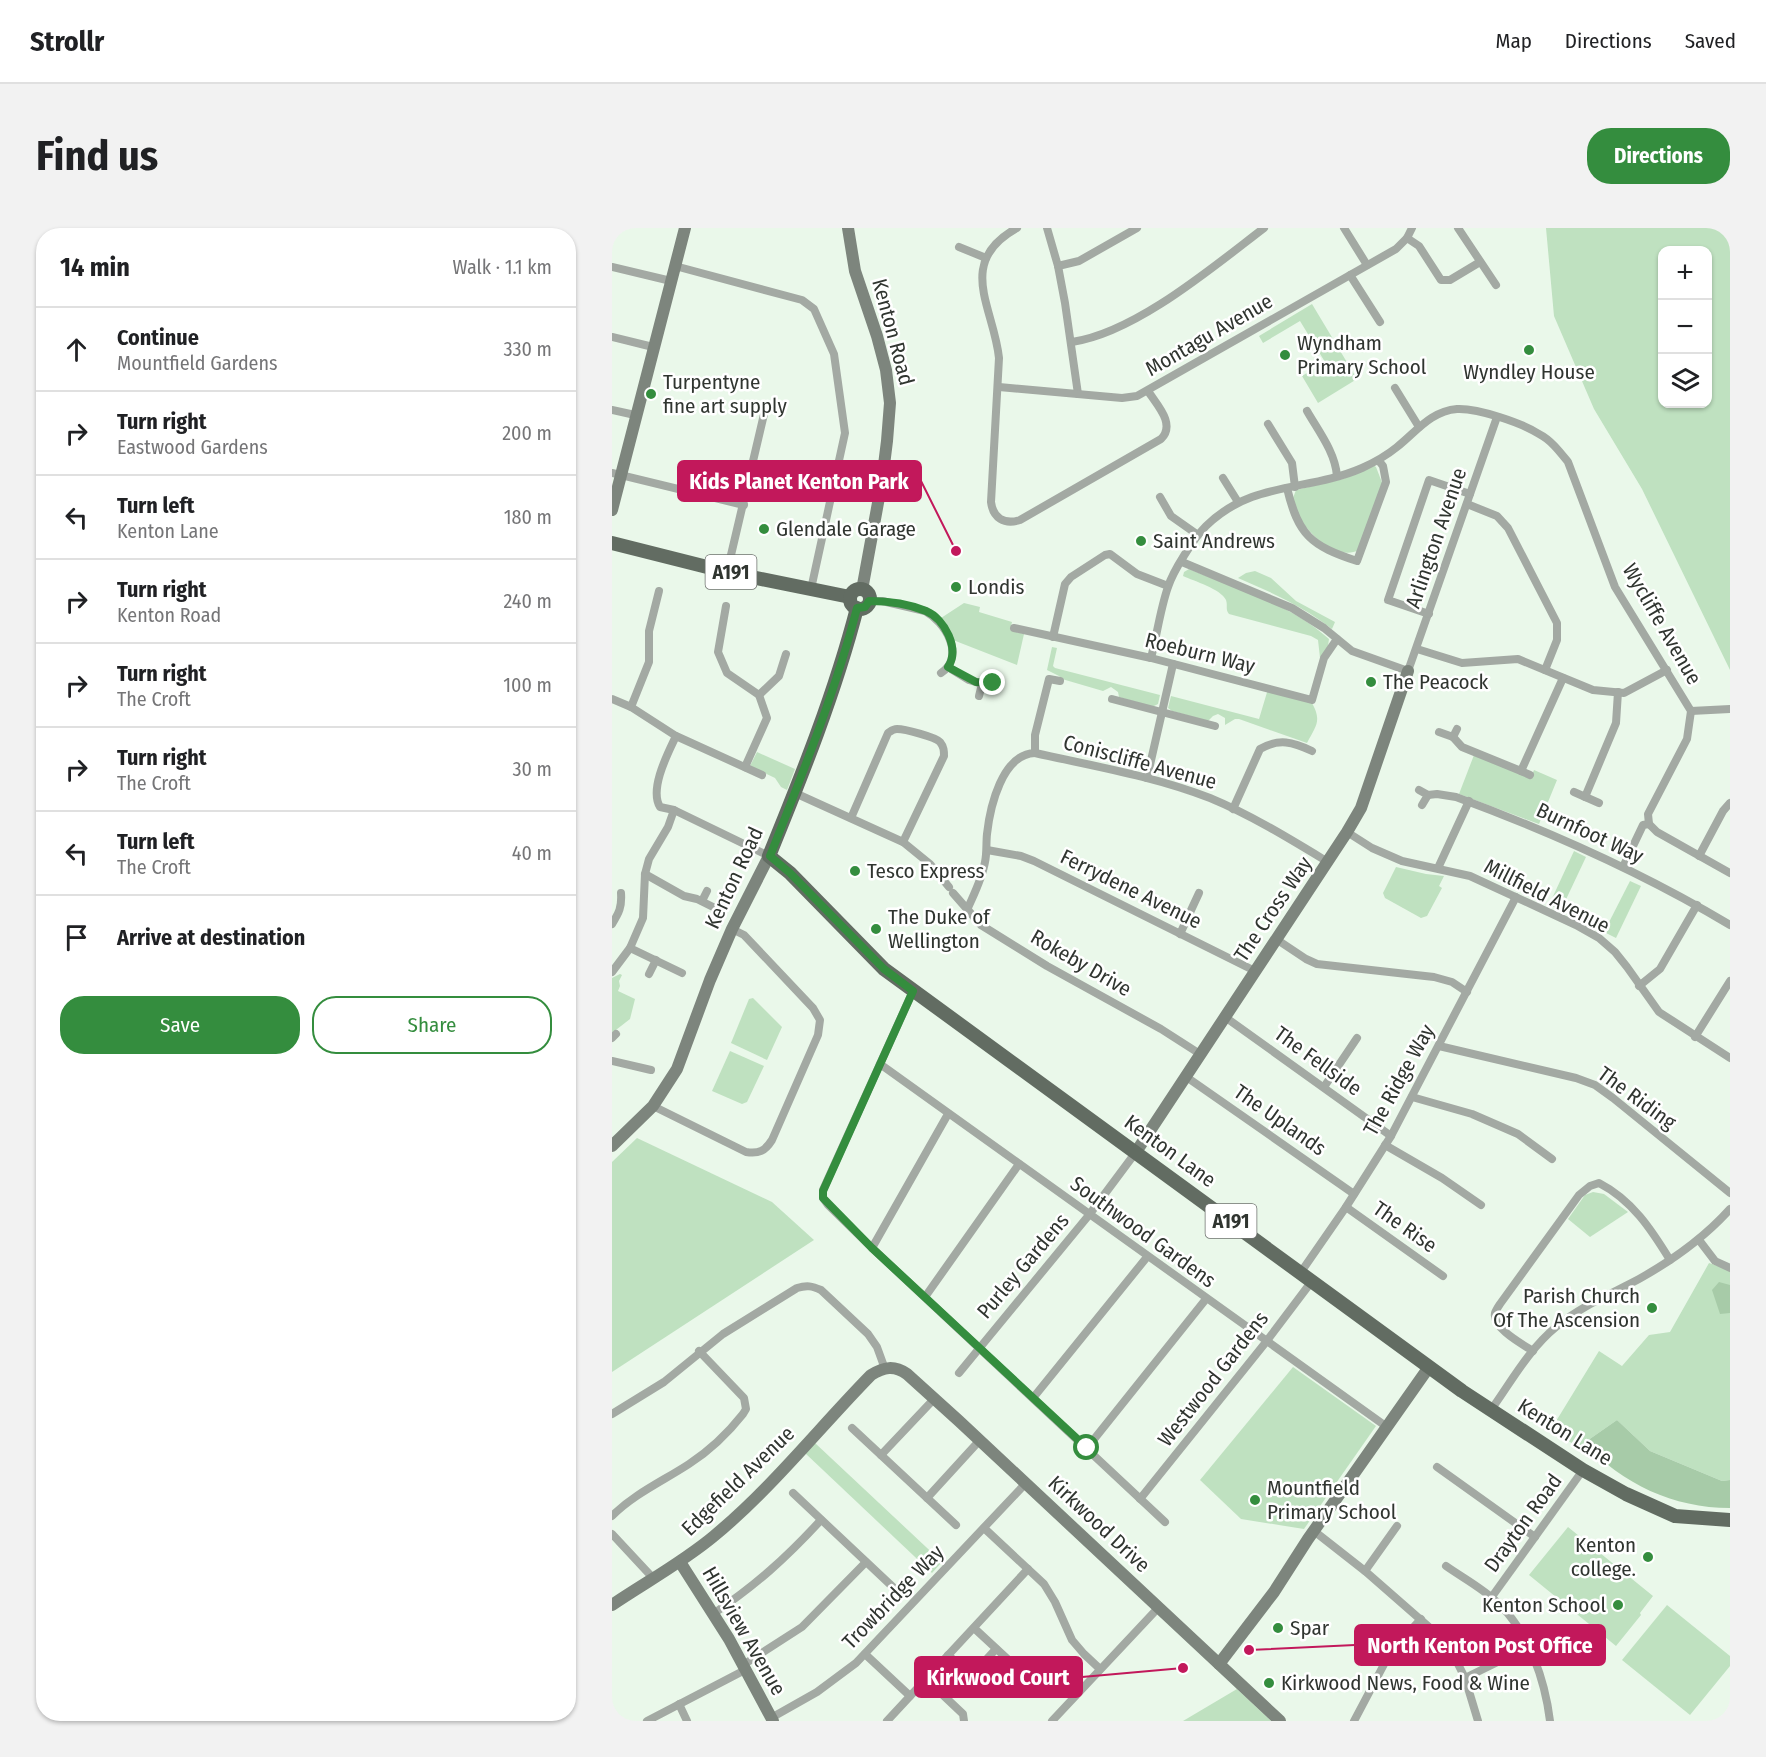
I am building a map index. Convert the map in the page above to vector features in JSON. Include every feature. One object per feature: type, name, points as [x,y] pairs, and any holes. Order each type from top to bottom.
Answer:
[{"type":"main road","name":"A191","points":[[612,543],[727,572],[860,599]]},
{"type":"main road","name":"Kenton Road","points":[[770,856],[822,721],[848,645],[860,599]]},
{"type":"main road","name":"Kenton Lane","points":[[770,856],[790,873],[884,969],[1491,1410],[1583,1470],[1626,1494],[1675,1516],[1730,1520]]},
{"type":"street","points":[[612,510],[616,474],[635,415],[685,228]]},
{"type":"street","name":"Kenton Road","points":[[848,228],[855,271],[886,370],[890,403],[882,481],[860,599]]},
{"type":"street","points":[[1017,228],[994,246],[983,266],[982,285],[998,346],[999,387],[991,506],[997,516],[1003,521],[1020,520],[1164,436],[1167,422],[1148,391]]},
{"type":"street","points":[[1047,228],[1058,266],[1072,342],[1078,394]]},
{"type":"street","points":[[1058,266],[1079,261],[1137,228]]},
{"type":"street","points":[[1072,342],[1099,336],[1122,326],[1172,295],[1264,228]]},
{"type":"street","points":[[1344,228],[1367,265]]},
{"type":"street","name":"Montagu Avenue","points":[[999,387],[1131,398],[1148,391],[1396,249],[1407,238],[1412,228]]},
{"type":"street","points":[[1458,228],[1495,280]]},
{"type":"street","points":[[1407,238],[1419,246],[1441,280],[1450,280],[1480,262]]},
{"type":"street","points":[[959,248],[986,258]]},
{"type":"street","points":[[675,266],[802,300],[814,309],[831,345],[845,433],[811,589]]},
{"type":"street","points":[[612,267],[671,281]]},
{"type":"street","points":[[1350,275],[1380,322]]},
{"type":"street","points":[[612,337],[653,347]]},
{"type":"street","points":[[1395,387],[1419,427]]},
{"type":"street","name":"Wycliffe Avenue","points":[[1151,658],[1168,586],[1198,536],[1216,517],[1238,502],[1259,493],[1337,476],[1379,460],[1433,416],[1444,411],[1468,409],[1497,417],[1540,434],[1568,462],[1615,587],[1691,711],[1687,739],[1648,814],[1648,824]]},
{"type":"street","points":[[612,410],[635,415]]},
{"type":"street","points":[[727,572],[765,411]]},
{"type":"street","points":[[1307,411],[1330,450],[1337,476]]},
{"type":"street","name":"Arlington Avenue","points":[[1408,671],[1497,417]]},
{"type":"street","points":[[1268,424],[1292,463],[1291,487],[1296,520],[1306,534],[1318,544],[1334,553],[1357,561],[1386,482],[1383,466],[1379,460]]},
{"type":"street","points":[[616,474],[744,505]]},
{"type":"street","points":[[1223,478],[1238,502]]},
{"type":"street","points":[[1429,615],[1388,600],[1429,480],[1470,494]]},
{"type":"street","points":[[1160,497],[1171,516],[1198,536]]},
{"type":"street","points":[[1467,504],[1497,516],[1508,528],[1557,623],[1557,640],[1545,670]]},
{"type":"street","points":[[1053,637],[1065,584],[1071,577],[1105,555],[1110,554],[1137,573],[1168,586]]},
{"type":"street","points":[[1182,562],[1292,608],[1352,651],[1408,671]]},
{"type":"street","points":[[631,707],[649,662],[649,631],[658,591]]},
{"type":"street","points":[[860,599],[882,601],[932,614],[951,642],[953,654],[944,670],[982,684],[998,685]]},
{"type":"street","points":[[726,606],[718,652],[727,673],[759,695],[767,718],[745,767]]},
{"type":"street","name":"Roeburn Way","points":[[1014,628],[1151,658],[1312,700],[1324,658],[1337,639]]},
{"type":"street","points":[[1417,650],[1462,663],[1518,659],[1593,690],[1624,693],[1667,670]]},
{"type":"street","points":[[759,695],[779,676],[786,654]]},
{"type":"street","points":[[1147,778],[1173,664]]},
{"type":"street","name":"The Cross Way","points":[[1136,1152],[1328,862],[1361,808],[1408,671]]},
{"type":"street","points":[[1439,732],[1455,733],[1462,747],[1526,773],[1563,678]]},
{"type":"street","points":[[967,910],[980,881],[987,850],[993,803],[1006,772],[1019,756],[1035,753],[1035,735],[1048,679],[1060,681]]},
{"type":"street","points":[[979,696],[982,684]]},
{"type":"street","points":[[1585,797],[1616,723],[1618,692]]},
{"type":"street","points":[[612,699],[631,707],[676,736],[762,775]]},
{"type":"street","points":[[1112,699],[1215,726]]},
{"type":"street","points":[[1691,711],[1730,709]]},
{"type":"street","points":[[851,818],[888,733],[901,729],[934,738],[944,749],[944,756],[903,842]]},
{"type":"street","points":[[676,736],[662,767],[656,796],[660,807],[674,810],[770,856]]},
{"type":"street","points":[[1233,809],[1260,749],[1284,741],[1312,751]]},
{"type":"street","name":"Coniscliffe Avenue","points":[[1035,753],[1147,778],[1179,788],[1233,809],[1279,832],[1328,862]]},
{"type":"street","name":"Burnfoot Way","points":[[1419,790],[1428,795],[1456,796],[1565,840],[1697,905],[1730,925]]},
{"type":"street","points":[[1574,792],[1599,803]]},
{"type":"street","name":"Rokeby Drive","points":[[795,793],[903,842],[934,867],[981,925],[1047,966],[1161,1029],[1200,1054]]},
{"type":"street","points":[[1422,805],[1428,795]]},
{"type":"street","points":[[1438,868],[1469,801]]},
{"type":"street","points":[[1699,856],[1723,811],[1730,803]]},
{"type":"street","points":[[612,972],[630,948],[642,918],[645,874],[649,859],[668,827],[674,810]]},
{"type":"street","points":[[1623,867],[1643,825],[1648,824],[1657,832],[1730,873]]},
{"type":"street","name":"Millfield Avenue","points":[[1347,832],[1372,848],[1402,861],[1470,876],[1599,938],[1615,952],[1659,1012],[1730,1058]]},
{"type":"street","name":"Ferrydene Avenue","points":[[987,850],[1021,856],[1034,861],[1255,971]]},
{"type":"street","name":"Kenton Road","points":[[612,1146],[653,1106],[677,1069],[732,929],[770,856]]},
{"type":"street","points":[[645,874],[684,896],[717,909]]},
{"type":"street","points":[[702,902],[707,891]]},
{"type":"street","points":[[1180,933],[1199,893]]},
{"type":"street","points":[[612,924],[620,912],[621,894]]},
{"type":"street","name":"The Ridge Way","points":[[1301,1272],[1391,1136],[1516,897]]},
{"type":"street","points":[[1639,986],[1660,969],[1697,905]]},
{"type":"street","points":[[653,1106],[746,1152],[756,1154],[766,1150],[772,1140],[818,1035],[820,1020],[813,1008],[744,935],[732,929]]},
{"type":"street","points":[[1276,939],[1317,964],[1434,977],[1452,982],[1467,992]]},
{"type":"street","points":[[630,948],[682,973]]},
{"type":"street","points":[[649,974],[656,960]]},
{"type":"street","points":[[1695,1037],[1728,987]]},
{"type":"street","points":[[913,991],[823,1191],[823,1198],[872,1248],[1165,1522]]},
{"type":"street","name":"The Fellside","points":[[1225,1017],[1391,1136]]},
{"type":"street","points":[[1324,1087],[1357,1038]]},
{"type":"street","name":"The Riding","points":[[1439,1046],[1576,1078],[1595,1085],[1730,1192]]},
{"type":"street","points":[[612,1061],[651,1070]]},
{"type":"street","name":"Southwood Gardens","points":[[880,1064],[1387,1427]]},
{"type":"street","name":"The Uplands","points":[[1185,1076],[1354,1194]]},
{"type":"street","points":[[1412,1097],[1472,1114],[1518,1134],[1552,1159]]},
{"type":"street","points":[[872,1248],[948,1114]]},
{"type":"street","points":[[1385,1145],[1442,1178],[1481,1205]]},
{"type":"street","name":"Purley Gardens","points":[[959,1373],[1089,1215],[1136,1152]]},
{"type":"street","points":[[925,1297],[1018,1164]]},
{"type":"street","points":[[1533,1351],[1503,1330],[1495,1322],[1495,1314],[1579,1195],[1590,1186],[1599,1184],[1609,1188],[1632,1206],[1670,1260]]},
{"type":"street","name":"The Rise","points":[[1346,1207],[1443,1276]]},
{"type":"street","points":[[1491,1410],[1543,1338],[1571,1315],[1641,1278],[1699,1240],[1730,1209]]},
{"type":"street","points":[[1699,1240],[1715,1261],[1730,1268]]},
{"type":"street","points":[[1033,1398],[1147,1257]]},
{"type":"street","name":"Westwood Gardens","points":[[1140,1499],[1312,1281]]},
{"type":"street","points":[[612,1414],[664,1382],[699,1351],[723,1334],[797,1288],[813,1286],[821,1290],[868,1334],[877,1347],[882,1369]]},
{"type":"street","points":[[1087,1448],[1206,1299]]},
{"type":"street","points":[[612,1516],[640,1493],[705,1452],[746,1409],[744,1398],[699,1351]]},
{"type":"street","name":"Kirkwood Drive","points":[[882,1369],[891,1367],[900,1369],[934,1399],[1280,1721]]},
{"type":"street","points":[[1219,1664],[1274,1592],[1429,1367]]},
{"type":"street","name":"Edgefield Avenue","points":[[612,1605],[680,1562],[715,1536],[749,1504],[861,1386],[882,1369]]},
{"type":"street","points":[[881,1455],[934,1399]]},
{"type":"street","points":[[852,1428],[956,1526]]},
{"type":"street","points":[[927,1498],[980,1440]]},
{"type":"street","points":[[1437,1467],[1535,1537]]},
{"type":"street","name":"Drayton Road","points":[[1491,1598],[1583,1470]]},
{"type":"street","name":"Trowbridge Way","points":[[772,1720],[817,1692],[865,1654],[1026,1483]]},
{"type":"street","points":[[793,1493],[895,1589]]},
{"type":"street","points":[[713,1614],[768,1574],[821,1520]]},
{"type":"street","points":[[1365,1571],[1397,1526]]},
{"type":"street","points":[[984,1527],[1049,1591],[1072,1640],[1100,1669]]},
{"type":"street","points":[[1314,1531],[1421,1619],[1454,1656],[1465,1678],[1479,1721]]},
{"type":"street","points":[[612,1534],[653,1578]]},
{"type":"street","name":"Hillsview Avenue","points":[[680,1562],[713,1614],[772,1720]]},
{"type":"street","points":[[647,1721],[744,1668],[802,1627],[867,1562]]},
{"type":"street","points":[[1446,1566],[1498,1603],[1507,1615],[1528,1647],[1540,1674],[1550,1721]]},
{"type":"street","points":[[887,1721],[1029,1569]]},
{"type":"street","points":[[1052,1721],[1159,1607]]},
{"type":"street","points":[[1354,1721],[1390,1653],[1421,1619]]},
{"type":"street","points":[[974,1628],[1029,1679]]},
{"type":"street","points":[[1465,1678],[1528,1647]]},
{"type":"street","points":[[948,1655],[971,1676],[996,1649]]},
{"type":"street","points":[[865,1654],[910,1696]]},
{"type":"street","points":[[926,1679],[963,1714],[964,1721]]},
{"type":"street","points":[[679,1704],[687,1721]]},
{"type":"green space","points":[[1546,228],[1730,228],[1730,670],[1642,489],[1594,409],[1554,316]]},
{"type":"green space","points":[[1312,304],[1357,379],[1318,403],[1302,376],[1325,362],[1300,321],[1263,343],[1259,336]]},
{"type":"green space","points":[[1373,465],[1383,485],[1359,550],[1351,553],[1326,546],[1301,520],[1293,498],[1296,490],[1343,479]]},
{"type":"green space","points":[[1189,569],[1263,598],[1298,616],[1329,639],[1328,646],[1320,658],[1318,640],[1311,636],[1229,614],[1226,600],[1219,592],[1183,576],[1184,572]]},
{"type":"green space","points":[[1255,571],[1271,578],[1296,601],[1335,622],[1332,629],[1299,607],[1238,578]]},
{"type":"green space","points":[[964,603],[980,607],[979,612],[1012,622],[1010,630],[1024,634],[1017,665],[953,640],[941,618]]},
{"type":"green space","points":[[1052,647],[1057,648],[1053,666],[1055,668],[1160,695],[1158,704],[1152,707],[1119,697],[1118,692],[1111,687],[1103,691],[1062,679],[1047,670]]},
{"type":"green space","points":[[1268,689],[1312,703],[1317,719],[1307,743],[1239,719],[1225,725],[1225,718],[1218,714],[1208,721],[1168,708],[1171,696],[1259,719]]},
{"type":"green space","points":[[757,752],[795,769],[787,790],[781,787],[775,778],[750,766]]},
{"type":"green space","points":[[1474,755],[1531,777],[1534,770],[1557,780],[1539,824],[1459,794]]},
{"type":"green space","points":[[1574,851],[1586,857],[1561,910],[1549,905]]},
{"type":"green space","points":[[1396,867],[1444,876],[1439,886],[1442,888],[1427,916],[1421,918],[1385,898],[1383,893]]},
{"type":"green space","points":[[1630,881],[1641,886],[1616,938],[1604,932]]},
{"type":"green space","points":[[622,975],[618,991],[635,999],[630,1019],[612,1033],[612,978]]},
{"type":"green space","points":[[753,998],[782,1027],[767,1060],[731,1043],[749,999]]},
{"type":"green space","points":[[730,1051],[764,1066],[747,1102],[742,1104],[712,1091]]},
{"type":"green space","points":[[637,1138],[772,1202],[814,1240],[612,1372],[612,1162]]},
{"type":"green space","points":[[1593,1192],[1604,1194],[1628,1212],[1590,1237],[1568,1219],[1585,1195]]},
{"type":"green space","points":[[1709,1263],[1730,1270],[1730,1480],[1722,1481],[1650,1451],[1617,1420],[1584,1443],[1599,1458],[1550,1431],[1599,1351],[1622,1366],[1649,1335],[1670,1332]]},
{"type":"green space","points":[[1719,1282],[1730,1285],[1730,1313],[1720,1314],[1712,1290]]},
{"type":"green space","points":[[1293,1367],[1376,1426],[1304,1529],[1241,1519],[1200,1480]]},
{"type":"green space","points":[[1617,1420],[1650,1451],[1722,1481],[1730,1480],[1730,1508],[1689,1504],[1650,1491],[1632,1482],[1599,1458],[1584,1443]]},
{"type":"green space","points":[[815,1443],[942,1562],[932,1573],[805,1453]]},
{"type":"green space","points":[[1568,1527],[1653,1596],[1616,1646],[1529,1575]]},
{"type":"green space","points":[[1667,1605],[1730,1656],[1730,1666],[1690,1715],[1622,1660]]},
{"type":"green space","points":[[1237,1689],[1271,1721],[1183,1721]]},
{"type":"place","name":"Wyndley House","points":[[1529,350]]},
{"type":"place","name":"Wyndham Primary School","points":[[1285,355]]},
{"type":"place","name":"Turpentyne fine art supply","points":[[651,394]]},
{"type":"place","name":"Glendale Garage","points":[[764,529]]},
{"type":"place","name":"Saint Andrews","points":[[1141,541]]},
{"type":"place","name":"Kids Planet Kenton Park","points":[[956,551]]},
{"type":"place","name":"Londis","points":[[956,587]]},
{"type":"place","name":"The Peacock","points":[[1371,682]]},
{"type":"place","name":"Tesco Express","points":[[855,871]]},
{"type":"place","name":"The Duke of Wellington","points":[[876,929]]},
{"type":"place","name":"Parish Church Of The Ascension","points":[[1652,1308]]},
{"type":"place","name":"Mountfield Primary School","points":[[1255,1500]]},
{"type":"place","name":"Kenton college.","points":[[1648,1557]]},
{"type":"place","name":"Kenton School","points":[[1618,1605]]},
{"type":"place","name":"Spar","points":[[1278,1628]]},
{"type":"place","name":"North Kenton Post Office","points":[[1249,1650]]},
{"type":"place","name":"Kirkwood Court","points":[[1183,1668]]},
{"type":"place","name":"Kirkwood News, Food & Wine","points":[[1269,1683]]},
{"type":"route","points":[[993,683],[976,682],[957,674],[948,667],[953,648],[949,636],[932,614],[882,601],[869,601],[865,607],[857,608],[848,645],[822,721],[770,856],[790,873],[867,953],[913,991],[823,1191],[823,1198],[872,1248],[1087,1448]]}]
